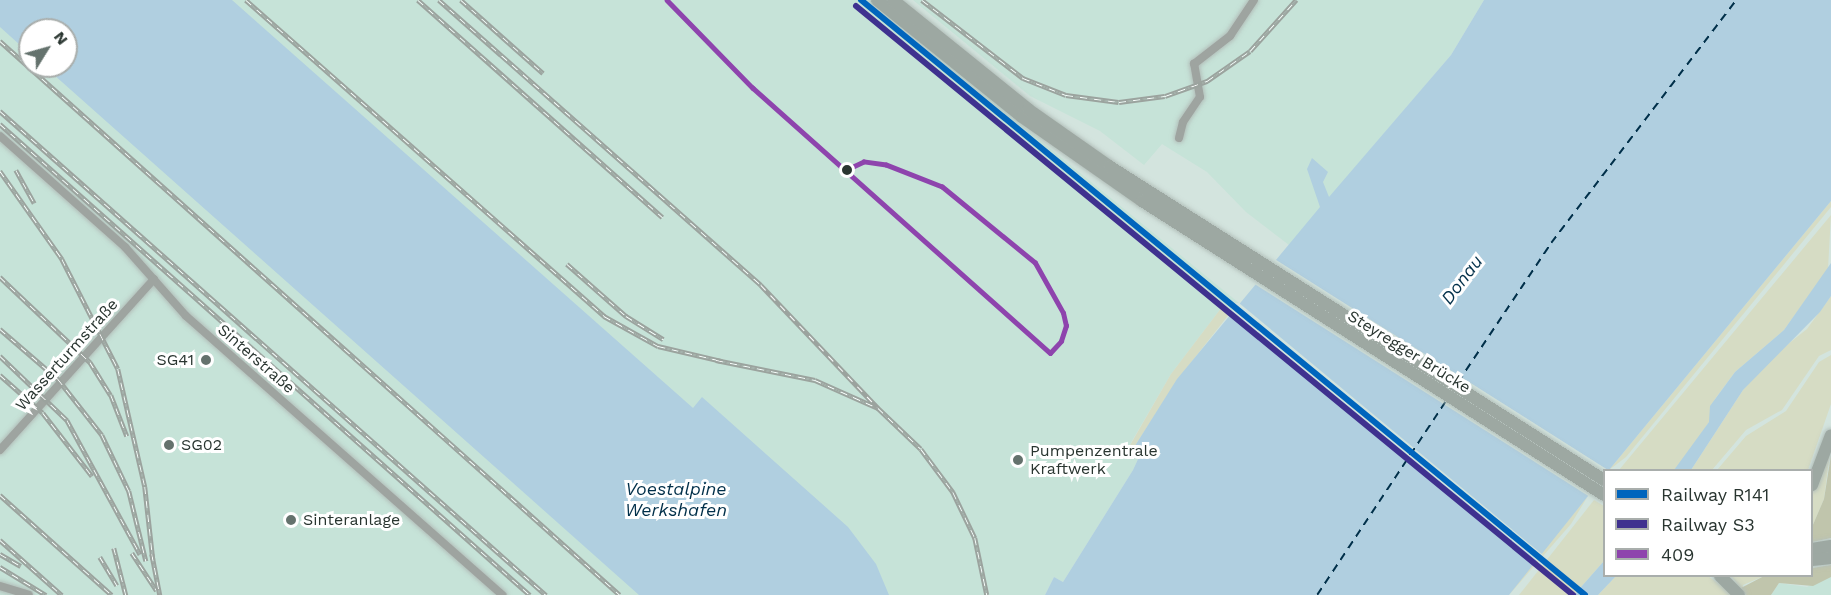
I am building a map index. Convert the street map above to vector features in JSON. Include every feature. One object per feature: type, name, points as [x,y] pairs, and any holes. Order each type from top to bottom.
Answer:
[{"type":"main road","points":[[877,0],[1049,137],[1200,232]]},
{"type":"main road","points":[[893,0],[1053,127],[1200,232]]},
{"type":"main road","name":"Steyregger Brücke","points":[[1200,232],[1603,479]]},
{"type":"main road","name":"Steyregger Brücke","points":[[1200,232],[1603,494]]},
{"type":"main road","points":[[1813,482],[1831,435]]},
{"type":"main road","points":[[1720,577],[1739,595]]},
{"type":"street","points":[[1179,138],[1183,122],[1200,97],[1194,64],[1230,36],[1254,0]]},
{"type":"street","name":"Sinterstraße","points":[[0,136],[125,247],[186,316],[502,595]]},
{"type":"street","name":"Wasserturmstraße","points":[[0,450],[154,279]]},
{"type":"street","points":[[0,586],[29,595]]},
{"type":"shaded area","points":[[0,0],[869,0],[1239,303],[1230,313],[1222,307],[1171,374],[1129,446],[1139,457],[1133,470],[1063,582],[1054,577],[1045,595],[0,595]]},
{"type":"shaded area","points":[[913,0],[1484,0],[1451,55],[1289,245],[1246,212],[1207,172],[1162,144],[1144,165],[1100,131],[1030,96]]},
{"type":"shaded area","points":[[1831,201],[1831,207],[1626,457],[1610,469]]},
{"type":"shaded area","points":[[1831,215],[1828,269],[1784,330],[1735,372],[1715,399],[1709,422],[1686,457],[1675,469],[1620,469]]},
{"type":"shaded area","points":[[1831,296],[1831,350],[1819,356],[1782,410],[1746,430],[1713,469],[1692,469],[1743,390],[1773,356],[1807,329]]},
{"type":"shaded area","points":[[1222,307],[1230,313],[1178,379],[1133,449],[1129,447],[1171,374]]},
{"type":"shaded area","points":[[1831,355],[1831,404],[1808,469],[1718,469],[1746,436],[1786,411],[1819,362]]},
{"type":"shaded area","points":[[1831,445],[1824,499],[1813,525],[1813,490]]},
{"type":"shaded area","points":[[1831,455],[1831,538],[1813,542],[1813,525],[1824,499]]},
{"type":"shaded area","points":[[1588,496],[1571,524],[1509,595],[1535,560]]},
{"type":"shaded area","points":[[1594,500],[1603,505],[1603,562],[1574,595],[1519,595]]},
{"type":"shaded area","points":[[1831,565],[1831,577],[1813,586],[1779,583],[1771,595],[1746,595],[1741,588],[1762,577],[1813,577],[1813,568]]},
{"type":"shaded area","points":[[1828,576],[1831,577],[1831,595],[1771,595],[1779,583],[1807,587]]},
{"type":"shaded area","points":[[1615,577],[1709,577],[1734,595],[1598,595]]},
{"type":"shaded area","points":[[1732,577],[1762,577],[1743,585],[1743,591]]},
{"type":"water","name":"Voestalpine Werkshafen","points":[[0,0],[232,0],[693,408],[702,397],[848,527],[876,564],[889,595],[639,595],[57,78],[78,78],[78,18],[18,18],[18,43],[0,27]]},
{"type":"water","name":"Donau","points":[[1484,0],[1831,0],[1831,201],[1610,469],[1603,469],[1603,477],[1509,595],[1045,595],[1054,577],[1063,582],[1133,470],[1139,457],[1133,449],[1177,379],[1320,207],[1307,169],[1312,158],[1328,172],[1323,182],[1329,197],[1451,55]]},
{"type":"water","points":[[1831,263],[1831,296],[1820,312],[1743,390],[1692,469],[1675,469],[1709,422],[1710,406],[1735,372],[1784,330]]},
{"type":"water","points":[[1603,562],[1603,577],[1615,577],[1598,595],[1574,595]]},
{"type":"pier","points":[[1273,258],[1606,469],[1603,469],[1603,481],[1590,497],[1253,283]]},
{"type":"pier","points":[[1235,303],[1239,303],[1543,555],[1537,561],[1232,311]]},
{"type":"ferry route","points":[[1458,382],[1551,243],[1736,0]]},
{"type":"ferry route","points":[[1317,595],[1446,401]]},
{"type":"railway","points":[[246,0],[604,316],[658,346],[722,361]]},
{"type":"railway","points":[[418,0],[662,217]]},
{"type":"railway","points":[[439,0],[761,285],[878,408]]},
{"type":"railway","points":[[461,0],[543,73]]},
{"type":"railway","points":[[922,0],[1023,78],[1066,95],[1119,102],[1165,96],[1207,81],[1250,51],[1296,0]]},
{"type":"railway","points":[[0,41],[620,595]]},
{"type":"railway","points":[[0,111],[546,595]]},
{"type":"railway","points":[[0,124],[530,595]]},
{"type":"railway","points":[[16,170],[34,203]]},
{"type":"railway","points":[[0,171],[62,259],[118,369],[145,487],[153,560]]},
{"type":"railway","points":[[567,264],[626,316],[663,339]]},
{"type":"railway","points":[[0,277],[90,362],[111,395],[127,436]]},
{"type":"railway","points":[[0,329],[58,379],[102,435],[129,491],[146,561]]},
{"type":"railway","points":[[0,356],[67,420],[140,554]]},
{"type":"railway","points":[[716,360],[815,380],[878,408],[921,449],[953,492],[975,538],[987,595]]},
{"type":"railway","points":[[0,375],[43,413],[92,476]]},
{"type":"railway","points":[[0,495],[112,595]]},
{"type":"railway","points":[[0,540],[62,595]]},
{"type":"railway","points":[[114,548],[126,595]]},
{"type":"railway","points":[[132,553],[157,591]]},
{"type":"railway","points":[[0,554],[21,566]]},
{"type":"railway","points":[[152,554],[160,595]]},
{"type":"railway","points":[[100,557],[117,585]]},
{"type":"railway","points":[[0,567],[46,595]]},
{"type":"rail line","name":"R141","points":[[861,0],[1585,595]]},
{"type":"rail line","name":"S3","points":[[856,6],[1573,595]]},
{"type":"transit line","name":"409","points":[[667,0],[753,88],[1050,353],[1061,341],[1066,326],[1063,313],[1035,263],[942,187],[886,165],[864,162],[847,170]]},
{"type":"place","name":"SG41","points":[[206,360]]},
{"type":"place","name":"SG02","points":[[169,445]]},
{"type":"place","name":"Pumpenzentrale Kraftwerk","points":[[1018,460]]},
{"type":"place","name":"Sinteranlage","points":[[291,520]]}]
